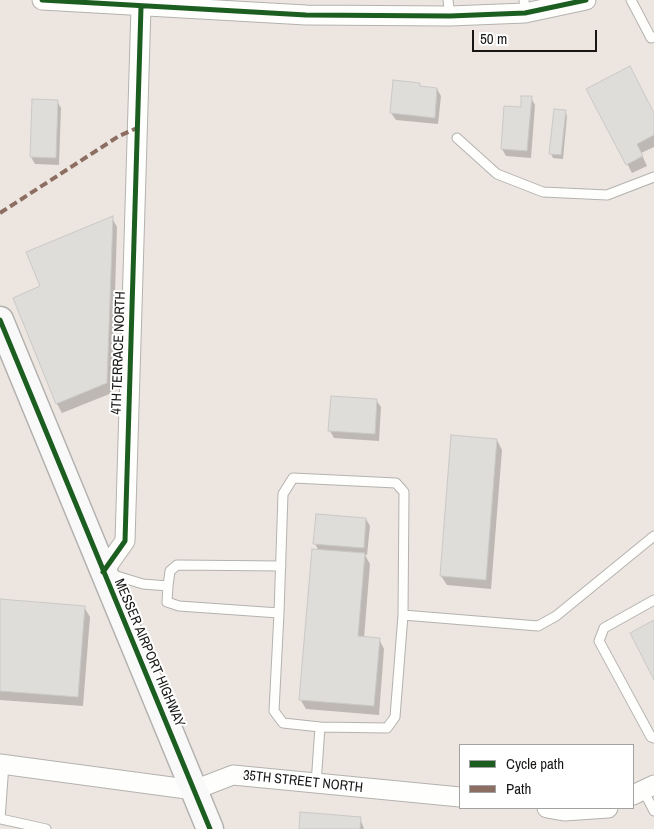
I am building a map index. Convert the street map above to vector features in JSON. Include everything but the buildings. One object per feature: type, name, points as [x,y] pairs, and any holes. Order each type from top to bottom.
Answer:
[{"type":"main road","name":"MESSER AIRPORT HIGHWAY","points":[[0,320],[210,829]]},
{"type":"street","points":[[49,0],[142,7],[188,5],[306,8],[449,8],[524,7],[586,0]]},
{"type":"street","name":"4TH TERRACE NORTH","points":[[103,572],[125,541],[142,7]]},
{"type":"street","name":"35TH STREET NORTH","points":[[2,764],[194,790],[233,775],[459,797]]},
{"type":"street","points":[[553,809],[564,811],[593,809]]},
{"type":"lane","points":[[631,0],[650,38],[654,37]]},
{"type":"lane","points":[[458,138],[497,174],[543,192],[607,195],[654,176]]},
{"type":"lane","points":[[293,478],[396,483],[404,492],[403,615],[395,717],[387,728],[320,727],[282,723],[274,711],[283,494],[293,478]]},
{"type":"lane","points":[[403,615],[538,626],[556,616],[654,536]]},
{"type":"lane","points":[[279,613],[179,606],[168,602],[168,586],[170,571],[177,565],[281,566]]},
{"type":"lane","points":[[103,572],[143,584],[168,586]]},
{"type":"lane","points":[[654,600],[604,628],[599,641],[651,737],[654,738]]},
{"type":"lane","points":[[316,784],[320,727]]},
{"type":"lane","points":[[2,764],[0,819],[46,829]]},
{"type":"lane","points":[[643,790],[654,811]]},
{"type":"shaded area","points":[[0,0],[654,0],[654,829],[0,829]]},
{"type":"marked path","points":[[0,213],[119,136],[137,128]]},
{"type":"cycle path","points":[[42,0],[306,15],[450,16],[525,13],[586,0]]},
{"type":"cycle path","points":[[103,572],[125,541],[141,7]]},
{"type":"cycle path","points":[[0,320],[210,829]]}]
